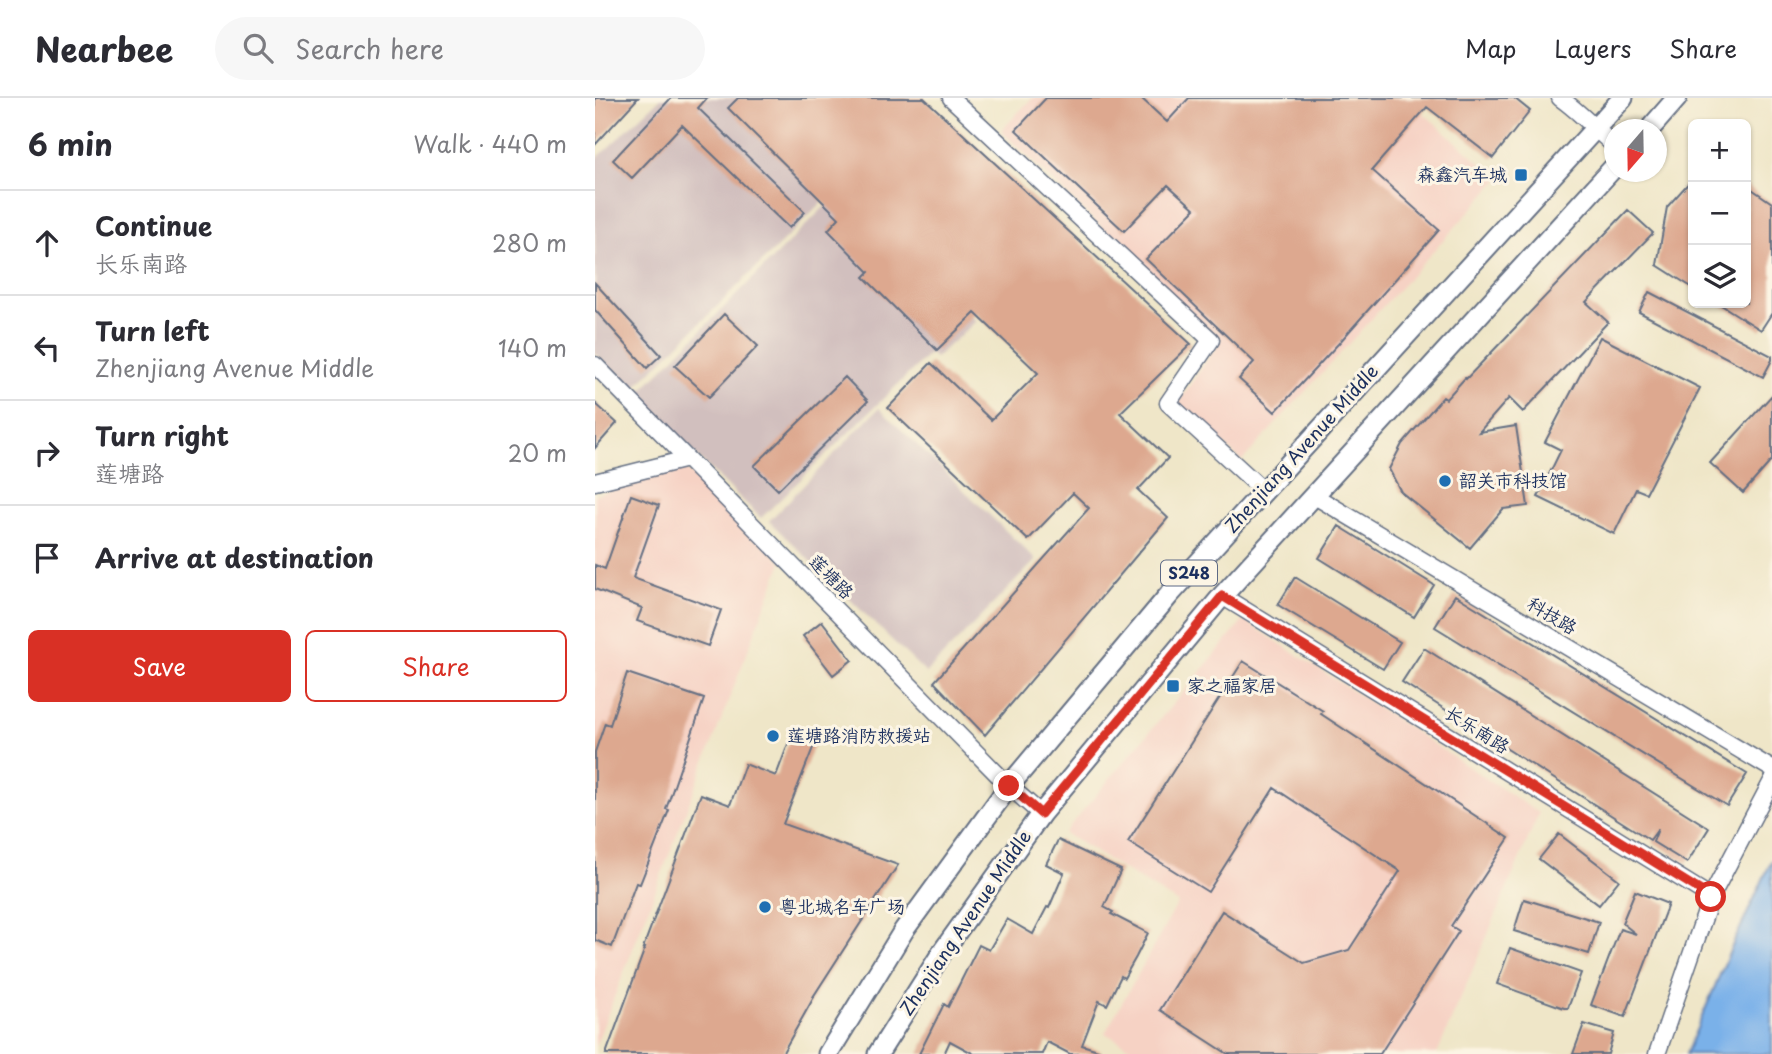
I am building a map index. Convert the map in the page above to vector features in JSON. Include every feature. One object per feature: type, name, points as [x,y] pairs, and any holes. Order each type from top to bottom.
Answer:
[{"type":"main road","name":"Zhenjiang Avenue Middle","points":[[828,1054],[904,930],[1009,786],[1170,594],[1623,98]]},
{"type":"main road","points":[[1659,119],[1677,98]]},
{"type":"main road","name":"Zhenjiang Avenue Middle","points":[[878,1054],[943,951],[1041,814],[1222,596],[1604,178]]},
{"type":"street","points":[[951,98],[1210,340],[1168,403],[1264,491]]},
{"type":"street","points":[[1560,98],[1604,137]]},
{"type":"street","name":"莲塘路","points":[[595,365],[1009,786],[1041,814]]},
{"type":"street","points":[[595,482],[687,459]]},
{"type":"street","name":"科技路","points":[[1313,495],[1772,769]]},
{"type":"street","name":"长乐南路","points":[[1222,596],[1711,897]]},
{"type":"street","points":[[1657,1054],[1711,897],[1772,781]]},
{"type":"shaded area","points":[[661,98],[746,98],[838,187],[631,391],[595,353],[595,160]]},
{"type":"shaded area","points":[[1032,98],[1406,98],[1499,179],[1242,461],[1178,403],[1220,341],[1001,131]]},
{"type":"shaded area","points":[[840,191],[976,321],[935,358],[930,353],[761,518],[635,397]]},
{"type":"shaded area","points":[[879,408],[1036,560],[926,673],[769,521]]},
{"type":"shaded area","points":[[683,466],[782,562],[595,1047],[595,495]]},
{"type":"shaded area","points":[[1244,620],[1539,813],[1437,1054],[1141,1054],[1105,1033],[1178,903],[1064,833]]},
{"type":"water","points":[[1772,860],[1772,1054],[1686,1054],[1733,944]]},
{"type":"building","points":[[595,98],[638,98],[595,145]]},
{"type":"building","points":[[671,98],[707,98],[698,108],[805,212],[789,228],[682,125],[632,178],[613,160]]},
{"type":"building","points":[[738,98],[924,98],[1191,344],[1120,413],[1168,458],[1138,490],[1168,518],[985,735],[934,682],[1089,508],[1073,493],[1028,540],[888,408],[931,363],[991,420],[1038,373],[975,313],[937,350],[864,277],[869,272],[828,230],[839,218],[728,108]]},
{"type":"building","points":[[1046,98],[1141,98],[1167,122],[1189,98],[1514,98],[1530,111],[1493,158],[1427,107],[1372,170],[1439,230],[1275,412],[1239,379],[1254,362],[1146,259],[1195,209],[1168,185],[1124,231],[1016,130]]},
{"type":"building","points":[[1688,184],[1688,285],[1657,265],[1667,207]]},
{"type":"building","points":[[1751,188],[1772,203],[1772,313],[1761,330],[1726,308],[1751,308]]},
{"type":"building","points":[[1628,210],[1653,233],[1586,302],[1608,322],[1523,412],[1509,398],[1479,432],[1516,426],[1528,506],[1503,509],[1470,548],[1401,492],[1389,469],[1402,444],[1443,397],[1446,399],[1466,379]]},
{"type":"building","points":[[595,283],[661,355],[647,368],[595,310]]},
{"type":"building","points":[[1649,292],[1772,356],[1763,377],[1639,312]]},
{"type":"building","points":[[724,314],[758,346],[709,397],[675,366]]},
{"type":"building","points":[[1600,337],[1700,388],[1646,493],[1636,489],[1614,534],[1538,497],[1561,450],[1545,442]]},
{"type":"building","points":[[845,377],[868,401],[778,490],[754,466]]},
{"type":"building","points":[[1772,395],[1772,460],[1743,493],[1710,463]]},
{"type":"building","points":[[595,403],[617,423],[595,448]]},
{"type":"building","points":[[631,495],[659,505],[633,578],[721,610],[708,646],[637,621],[642,608],[595,589],[595,565],[605,569]]},
{"type":"building","points":[[1339,526],[1434,585],[1414,617],[1319,558]]},
{"type":"building","points":[[1295,577],[1400,642],[1383,669],[1278,605]]},
{"type":"building","points":[[1455,595],[1747,774],[1727,806],[1435,627]]},
{"type":"building","points":[[822,621],[852,660],[833,675],[803,636]]},
{"type":"building","points":[[1424,648],[1709,828],[1687,863],[1653,842],[1658,829],[1650,840],[1402,682]]},
{"type":"building","points":[[1243,661],[1323,711],[1321,714],[1509,838],[1451,926],[1459,931],[1380,1054],[1228,1054],[1160,1010],[1222,911],[1304,963],[1349,950],[1400,871],[1274,788],[1208,892],[1128,842]]},
{"type":"building","points":[[627,673],[704,699],[666,809],[669,810],[640,884],[636,883],[612,947],[595,940],[595,752],[605,723],[610,725]]},
{"type":"building","name":"粤北城名车广场","points":[[793,731],[816,740],[783,824],[898,865],[813,997],[782,1054],[606,1054],[701,794],[730,805],[745,764],[776,776]]},
{"type":"building","points":[[1559,834],[1619,880],[1599,905],[1539,859]]},
{"type":"building","points":[[1058,840],[1121,870],[1104,907],[1113,912],[1111,914],[1148,933],[1124,978],[1121,976],[1107,1005],[1099,1001],[1082,1045],[1101,1051],[1100,1054],[1070,1054],[1047,1042],[1042,1054],[974,1054],[950,1041],[944,1054],[919,1054],[944,1004],[948,1007],[979,945],[989,950],[1007,919],[1033,934],[1047,907],[1049,908],[1064,873],[1046,864]]},
{"type":"building","points":[[1635,891],[1668,904],[1625,1017],[1591,1005],[1620,929],[1636,934],[1622,923]]},
{"type":"building","points":[[1524,899],[1599,922],[1589,954],[1514,931]]},
{"type":"building","points":[[1510,948],[1581,973],[1568,1008],[1497,984]]},
{"type":"building","points":[[1584,1024],[1614,1033],[1608,1054],[1573,1054]]},
{"type":"place","name":"森鑫汽车城","points":[[1521,175]]},
{"type":"place","name":"韶关市科技馆","points":[[1445,481]]},
{"type":"place","name":"家之福家居","points":[[1173,686]]},
{"type":"place","name":"莲塘路消防救援站","points":[[773,736]]},
{"type":"place","name":"粤北城名车广场","points":[[765,907]]},
{"type":"route","points":[[1009,786],[1041,814],[1222,596],[1711,897]]}]
